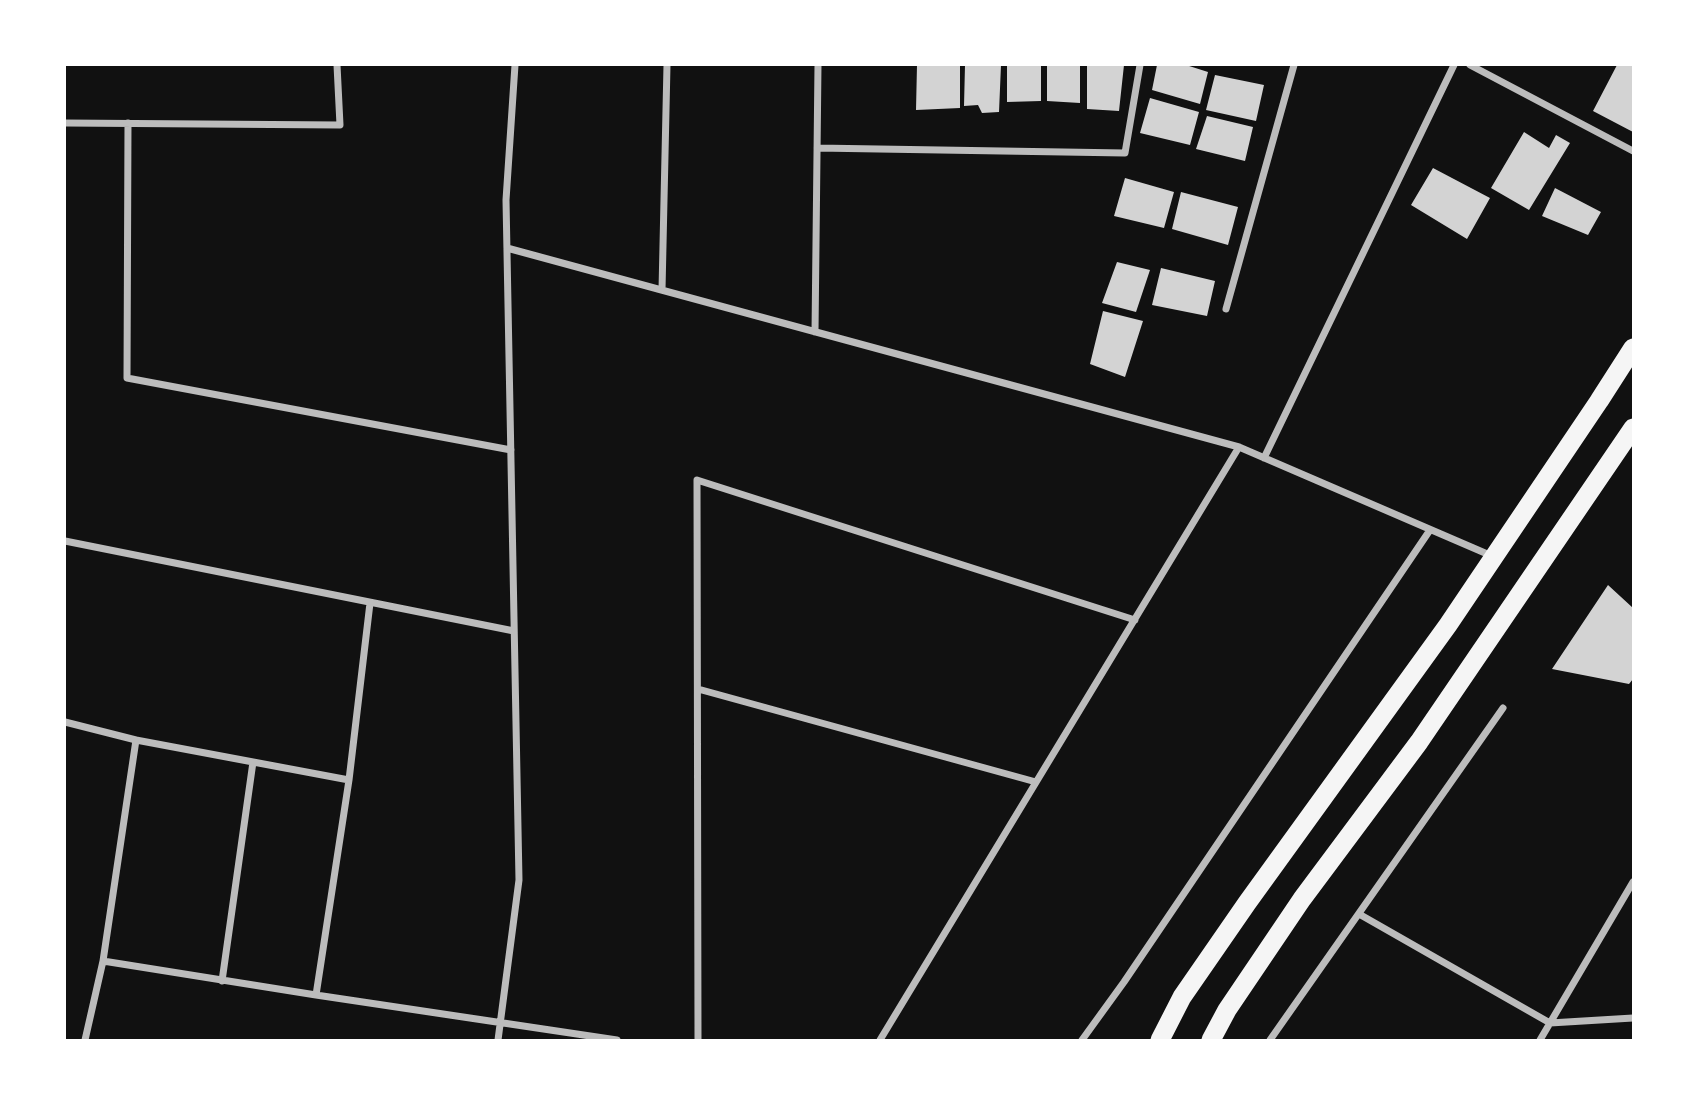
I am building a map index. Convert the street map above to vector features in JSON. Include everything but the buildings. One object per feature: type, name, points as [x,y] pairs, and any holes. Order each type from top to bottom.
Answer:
[{"type":"highway","points":[[1160,1040],[1182,998],[1247,902],[1448,625],[1633,348]]},
{"type":"highway","points":[[1211,1040],[1227,1010],[1302,900],[1419,742],[1633,428]]},
{"type":"street","points":[[65,123],[340,125],[337,65]]},
{"type":"street","points":[[498,1040],[519,880],[506,201],[515,65]]},
{"type":"street","points":[[662,290],[667,65]]},
{"type":"street","points":[[815,332],[818,65]]},
{"type":"street","points":[[817,148],[1125,153],[1140,65]]},
{"type":"street","points":[[1226,309],[1294,65]]},
{"type":"street","points":[[1264,458],[1454,65]]},
{"type":"street","points":[[1470,65],[1633,151]]},
{"type":"street","points":[[128,124],[127,378],[510,450]]},
{"type":"street","points":[[507,248],[1240,447],[1494,557]]},
{"type":"street","points":[[880,1040],[1240,447]]},
{"type":"street","points":[[698,1040],[697,480],[1135,620]]},
{"type":"street","points":[[1082,1040],[1430,530]]},
{"type":"street","points":[[65,541],[514,631]]},
{"type":"street","points":[[316,995],[349,779],[370,603]]},
{"type":"street","points":[[698,689],[1037,782]]},
{"type":"street","points":[[1270,1040],[1503,708]]},
{"type":"street","points":[[65,722],[136,740],[349,779]]},
{"type":"street","points":[[85,1040],[103,961],[136,740]]},
{"type":"street","points":[[222,981],[253,762]]},
{"type":"street","points":[[1540,1040],[1633,882]]},
{"type":"street","points":[[1359,914],[1550,1023],[1633,1018]]},
{"type":"street","points":[[103,961],[617,1040]]}]
